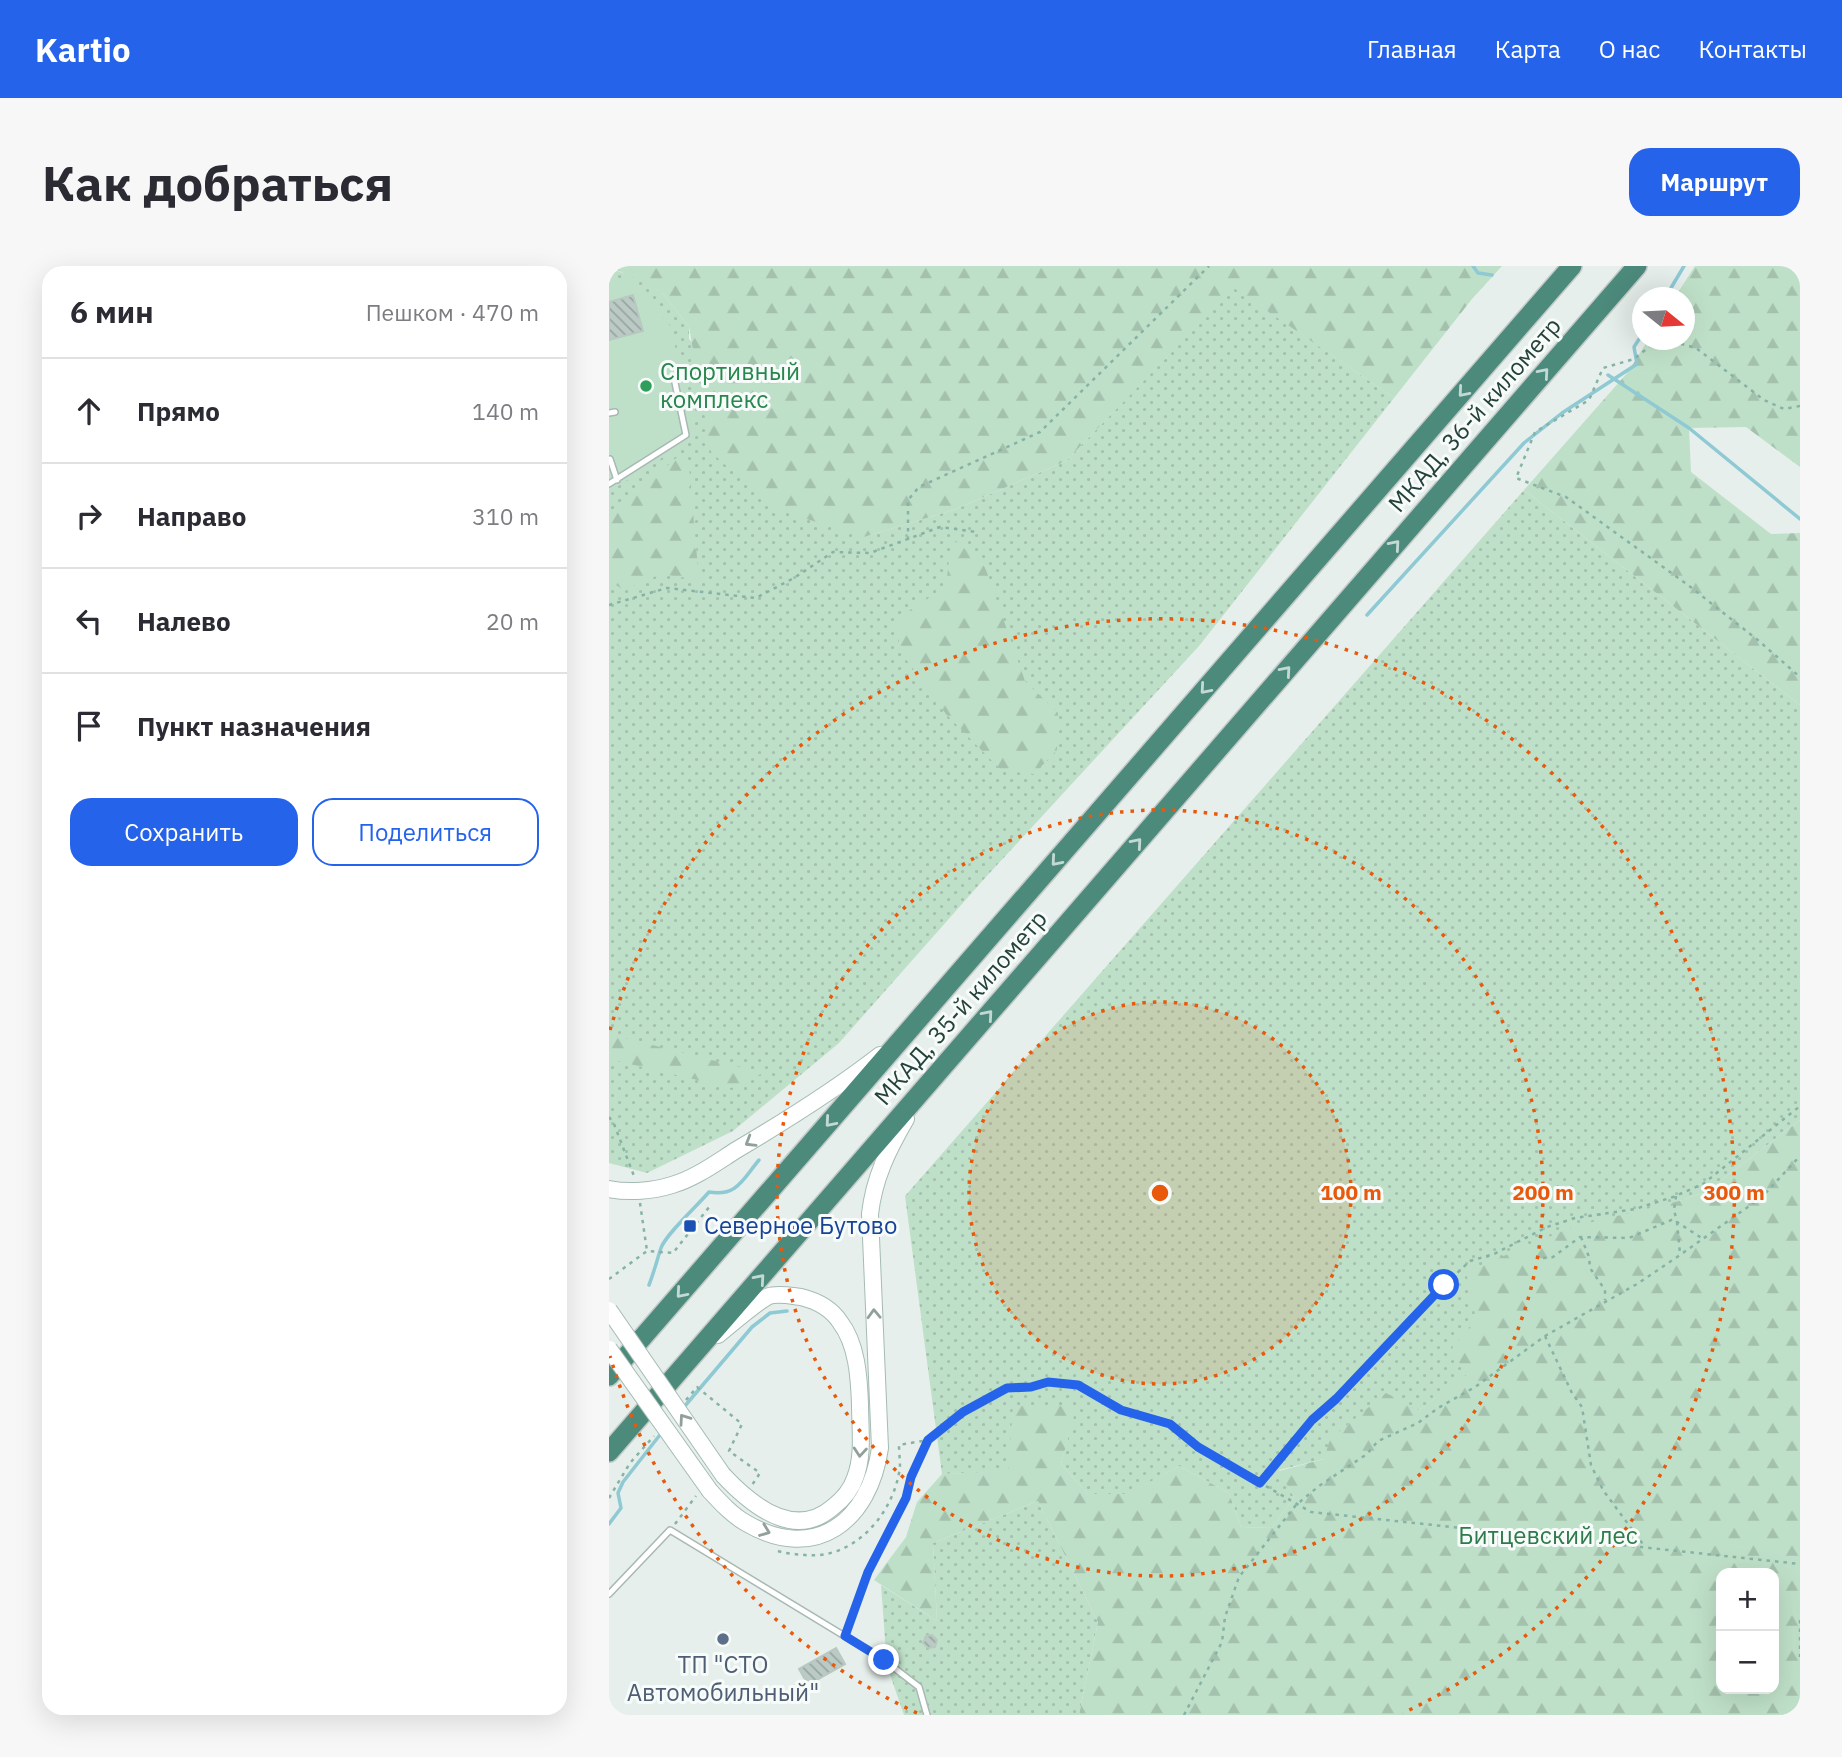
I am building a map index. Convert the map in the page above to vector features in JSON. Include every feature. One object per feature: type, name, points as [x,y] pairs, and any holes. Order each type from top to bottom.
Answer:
[{"type":"highway","name":"МКАД, 36-й километр","points":[[1314,563],[1572,266]]},
{"type":"highway","name":"МКАД, 36-й километр","points":[[1351,597],[1637,266]]},
{"type":"highway","name":"МКАД, 35-й километр","points":[[609,1376],[1314,563]]},
{"type":"highway","name":"МКАД, 35-й километр","points":[[609,1452],[1351,597]]},
{"type":"main road","points":[[609,1189],[638,1191],[674,1185],[694,1176],[846,1082],[922,1014]]},
{"type":"main road","points":[[609,1349],[710,1491],[731,1513],[770,1534],[791,1538],[810,1538],[832,1531],[849,1519],[877,1473],[880,1448],[870,1214],[873,1189],[886,1154],[906,1118],[943,1066]]},
{"type":"main road","points":[[609,1310],[723,1475],[741,1494],[762,1510],[780,1518],[807,1521],[825,1514],[843,1499],[855,1480],[861,1453],[859,1384],[854,1353],[841,1322],[818,1301],[792,1296],[770,1296],[699,1349]]},
{"type":"lane","points":[[609,484],[685,435],[674,378]]},
{"type":"lane","points":[[610,459],[617,480]]},
{"type":"lane","points":[[609,1594],[670,1530],[884,1660],[919,1687],[927,1715]]},
{"type":"path","points":[[908,540],[908,500],[919,486],[1040,432],[1209,266]]},
{"type":"path","points":[[1800,406],[1784,409],[1764,400],[1696,348],[1671,341],[1655,342],[1634,359],[1603,368],[1589,400],[1535,432],[1516,478],[1566,497],[1688,585],[1759,640],[1800,677]]},
{"type":"path","points":[[609,606],[667,588],[756,598],[794,578],[833,552],[870,553],[940,527],[977,532]]},
{"type":"path","points":[[1260,1483],[1312,1420],[1336,1399],[1469,1261],[1494,1254],[1547,1227],[1575,1219],[1636,1209],[1703,1184],[1800,1106]]},
{"type":"path","points":[[609,1117],[638,1184],[647,1251]]},
{"type":"path","points":[[1184,1715],[1222,1642],[1225,1617],[1239,1577],[1296,1505],[1318,1486],[1367,1454],[1378,1441],[1418,1423],[1475,1387],[1545,1336],[1637,1284],[1681,1255],[1762,1197],[1800,1156]]},
{"type":"path","points":[[1676,1196],[1674,1210],[1681,1255]]},
{"type":"path","points":[[609,1279],[647,1251],[673,1253],[710,1206]]},
{"type":"path","points":[[1677,1220],[1703,1239]]},
{"type":"path","points":[[1543,1258],[1553,1257],[1581,1237],[1629,1238],[1677,1220]]},
{"type":"path","points":[[1581,1237],[1589,1257],[1590,1268],[1605,1290],[1605,1300]]},
{"type":"path","points":[[1545,1336],[1572,1393],[1582,1407],[1591,1465],[1603,1490],[1645,1547]]},
{"type":"path","points":[[845,1636],[868,1572],[906,1498],[911,1477],[928,1440],[963,1412],[1007,1388],[1031,1387],[1048,1382],[1078,1385],[1121,1410],[1170,1424],[1198,1447],[1311,1512],[1800,1564]]},
{"type":"path","points":[[681,1406],[697,1387],[742,1424],[729,1451],[760,1473],[749,1490]]},
{"type":"path","points":[[609,1498],[630,1463],[656,1435]]},
{"type":"path","points":[[899,1445],[928,1440]]},
{"type":"path","points":[[1800,1620],[1800,1657]]},
{"type":"green space","points":[[609,266],[1502,266],[1472,299],[1394,398],[1234,288],[1066,461],[956,509],[864,537],[775,509],[711,452],[689,327],[662,292]]},
{"type":"green space","points":[[1695,266],[1800,266],[1800,467],[1746,427],[1689,428],[1691,472],[1771,534],[1800,533],[1800,705],[1524,490],[1628,372],[1642,350],[1695,350],[1695,287],[1681,287]]},
{"type":"green space","points":[[609,268],[637,278],[662,292],[689,327],[689,339],[864,537],[956,509],[1066,461],[1234,287],[1394,398],[1199,646],[985,878],[839,1043],[733,1131],[647,1173],[609,1163]]},
{"type":"green space","name":"Спортивный комплекс","points":[[627,278],[672,328],[696,436],[609,492],[609,282]]},
{"type":"green space","points":[[680,455],[689,465],[699,580],[661,574],[624,590],[609,581],[609,514]]},
{"type":"green space","points":[[1524,490],[1800,705],[1800,1120],[1706,1192],[1679,1201],[1476,1319],[1467,1376],[1419,1410],[1324,1459],[1279,1470],[1294,1497],[1272,1528],[1241,1527],[1229,1493],[1179,1466],[1128,1495],[1088,1494],[1061,1464],[1076,1406],[1008,1472],[942,1474],[905,1196]]},
{"type":"green space","points":[[951,540],[980,553],[1025,681],[1058,713],[1057,750],[1034,774],[1002,771],[946,714],[903,655],[893,621],[946,587]]},
{"type":"green space","points":[[609,1034],[763,1073],[731,1088],[609,1059]]},
{"type":"green space","name":"Битцевский лес","points":[[1800,1120],[1800,1715],[1079,1715],[1098,1622],[1038,1501],[933,1543],[937,1621],[874,1580],[906,1537],[917,1502],[942,1474],[1008,1471],[1013,1406],[1077,1405],[1061,1464],[1088,1494],[1128,1494],[1179,1466],[1229,1493],[1241,1527],[1272,1528],[1294,1497],[1279,1471],[1324,1459],[1330,1439],[1386,1393],[1419,1410],[1466,1376],[1452,1348],[1476,1319],[1466,1272],[1572,1227],[1706,1192]]},
{"type":"green space","points":[[1038,1501],[1098,1622],[1079,1715],[904,1715],[887,1666],[881,1585],[937,1621],[933,1543]]},
{"type":"building","points":[[633,295],[643,331],[609,340],[609,302]]},
{"type":"building","points":[[932,1635],[937,1640],[935,1647],[928,1648],[923,1643],[926,1636]]},
{"type":"building","points":[[836,1648],[845,1664],[808,1685],[799,1669]]},
{"type":"waterway","points":[[1473,266],[1478,273],[1492,275]]},
{"type":"waterway","points":[[1672,287],[1684,266]]},
{"type":"waterway","points":[[1367,615],[1524,443],[1562,413],[1637,364],[1635,350]]},
{"type":"waterway","points":[[1608,375],[1689,428],[1800,519]]},
{"type":"waterway","points":[[649,1285],[661,1248],[675,1228],[709,1192],[726,1192],[739,1185],[759,1160]]},
{"type":"waterway","points":[[684,1407],[752,1327],[770,1313],[787,1311]]},
{"type":"waterway","points":[[609,1524],[621,1508],[618,1493],[623,1482],[663,1431]]},
{"type":"place","name":"Спортивный комплекс","points":[[646,386]]},
{"type":"place","name":"Северное Бутово","points":[[690,1226]]},
{"type":"place","name":"ТП \"СТО Автомобильный\"","points":[[723,1639]]},
{"type":"route","points":[[884,1660],[845,1636],[857,1598],[906,1498],[911,1477],[928,1440],[963,1412],[1007,1388],[1031,1387],[1048,1382],[1078,1385],[1121,1410],[1170,1424],[1198,1447],[1260,1483],[1312,1420],[1336,1399],[1444,1285]]}]
